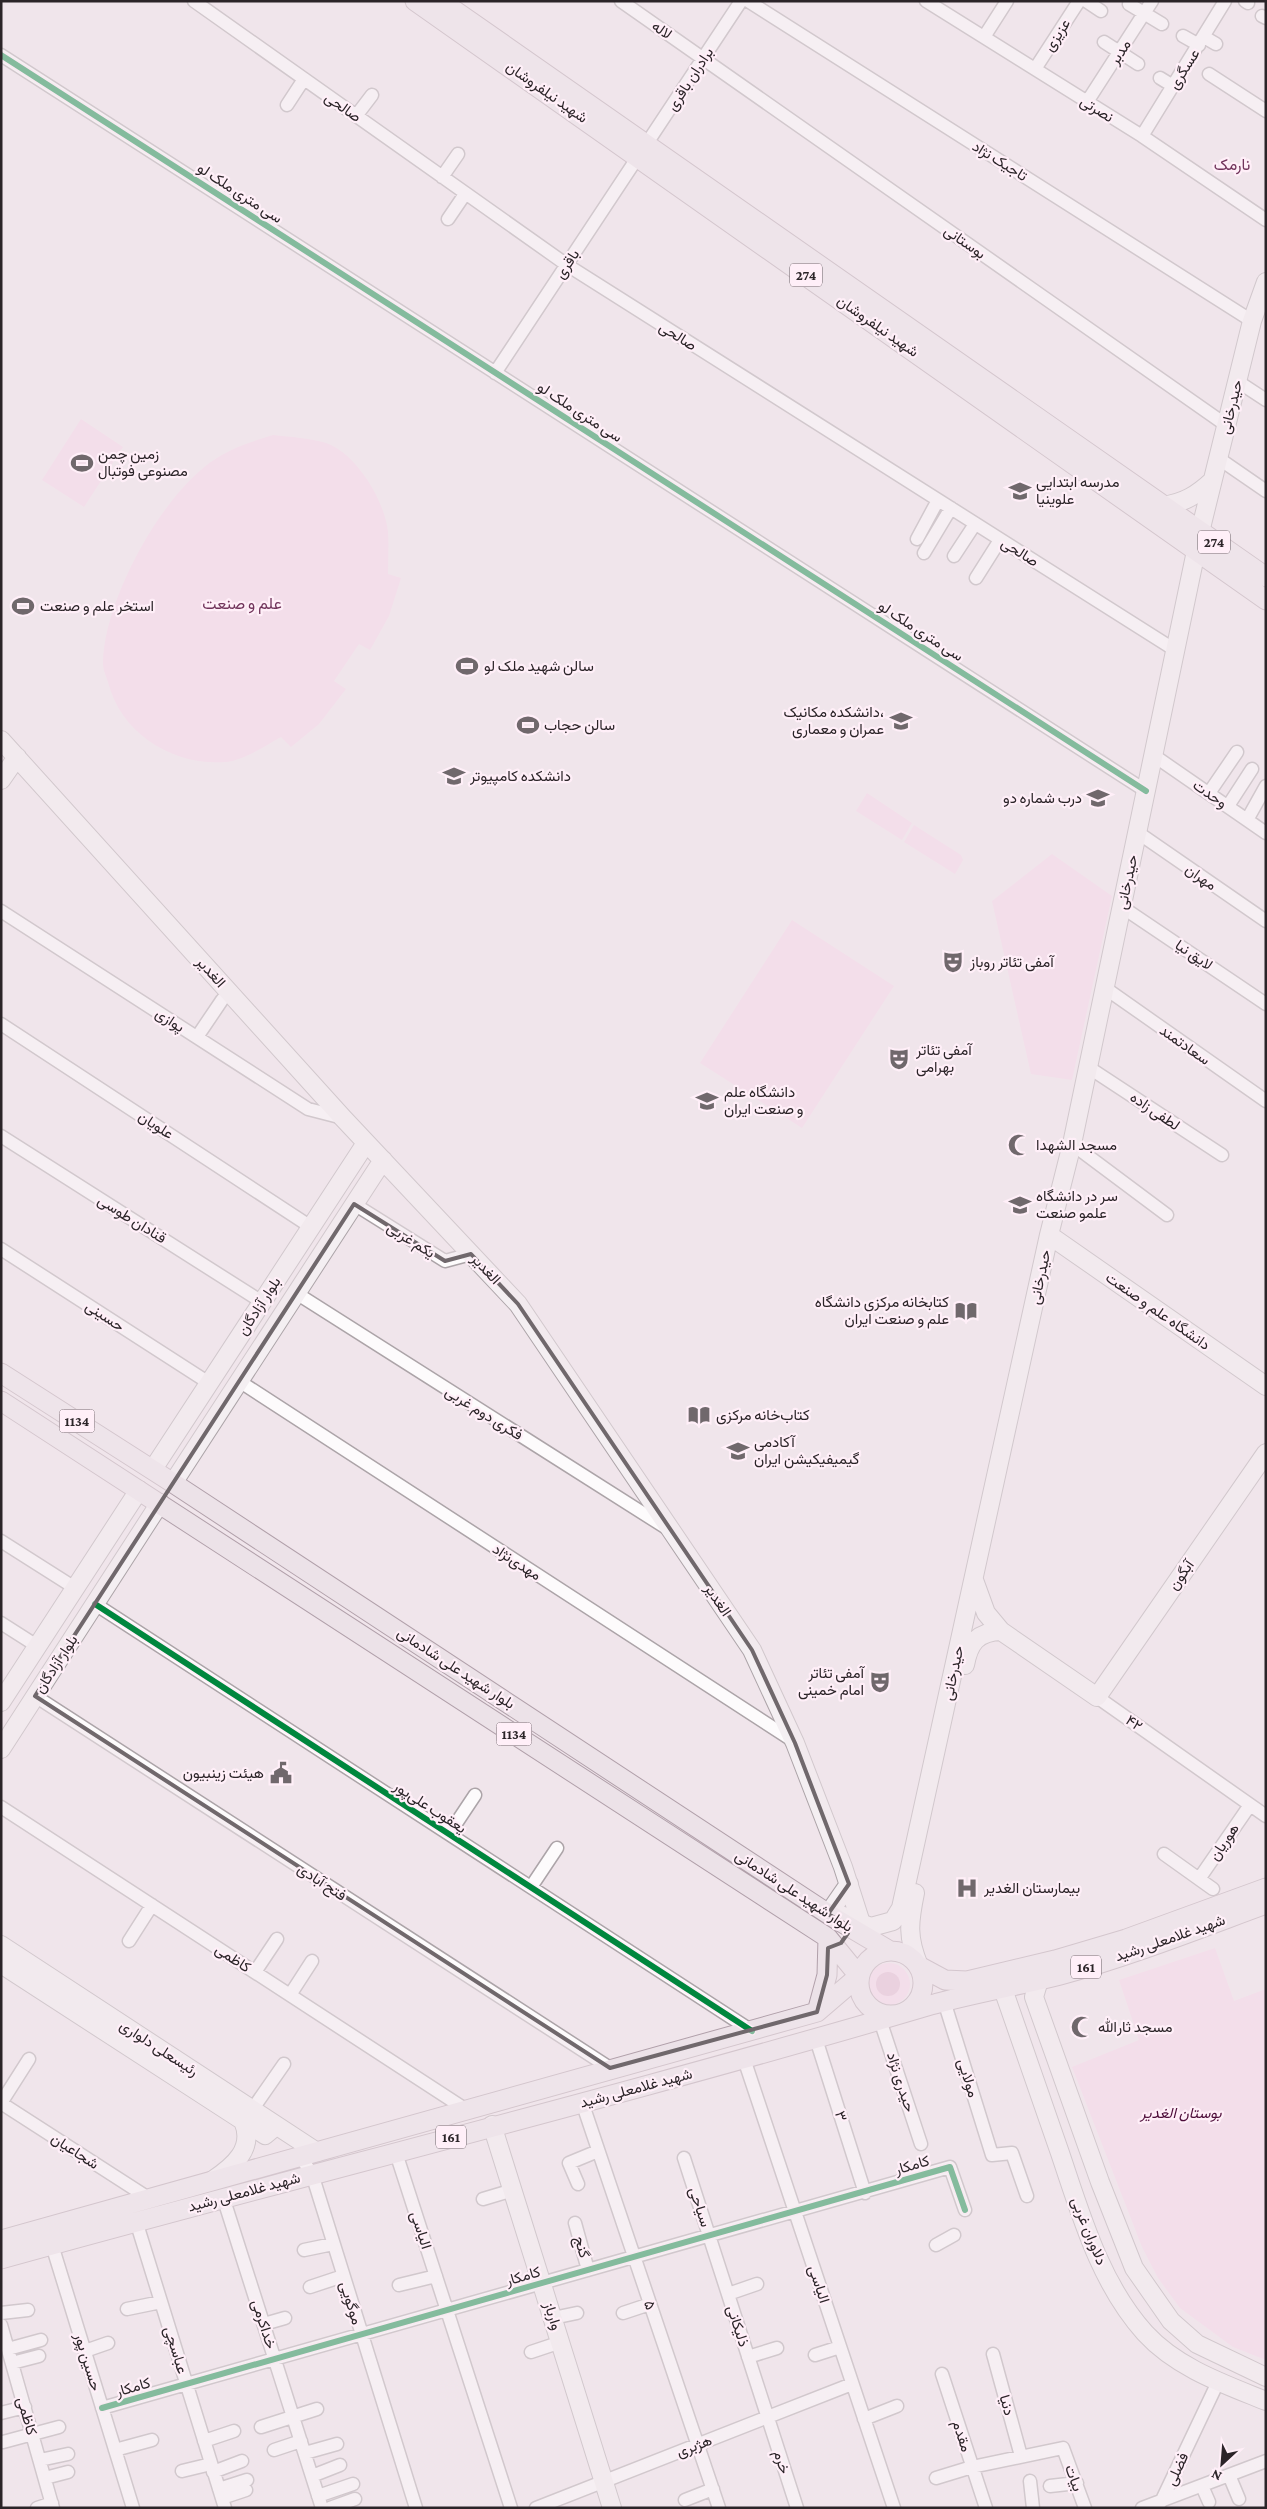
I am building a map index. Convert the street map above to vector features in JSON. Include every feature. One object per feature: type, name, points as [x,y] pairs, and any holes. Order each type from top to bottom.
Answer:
[{"type":"main road","name":"شهید نیلفروشان","points":[[416,1],[642,150],[1162,506]]},
{"type":"main road","name":"شهید نیلفروشان","points":[[441,1],[642,150],[1266,600]]},
{"type":"main road","name":"حیدرخانی","points":[[1200,532],[1252,321],[1265,286]]},
{"type":"main road","points":[[1162,506],[1185,501],[1196,496],[1213,480]]},
{"type":"main road","name":"274","points":[[1162,506],[1266,577]]},
{"type":"main road","points":[[1196,551],[1200,532]]},
{"type":"main road","name":"حیدرخانی","points":[[855,1925],[871,1926],[888,1923],[893,1921],[901,1908],[1049,1235],[1072,1144],[1196,551]]},
{"type":"main road","points":[[1,780],[6,747]]},
{"type":"main road","name":"الغدیر","points":[[6,747],[343,1118],[518,1304],[752,1650],[796,1743],[849,1884],[855,1925]]},
{"type":"main road","name":"بلوار آزادگان","points":[[153,1469],[366,1143]]},
{"type":"main road","name":"بلوار آزادگان","points":[[173,1483],[383,1160]]},
{"type":"main road","name":"دانشگاه علم و صنعت","points":[[1049,1235],[1266,1386]]},
{"type":"main road","name":"1134","points":[[1,1373],[173,1483]]},
{"type":"main road","name":"1134","points":[[1,1401],[160,1503]]},
{"type":"main road","name":"آبگون","points":[[1097,1697],[1266,1453]]},
{"type":"main road","points":[[139,1490],[153,1469]]},
{"type":"main road","points":[[160,1503],[173,1483]]},
{"type":"main road","name":"بلوار شهید علی شادمانی","points":[[173,1483],[823,1908],[855,1925],[890,1951]]},
{"type":"main road","name":"بلوار آزادگان","points":[[1,1702],[139,1490]]},
{"type":"main road","name":"بلوار آزادگان","points":[[1,1749],[160,1503]]},
{"type":"main road","name":"بلوار شهید علی شادمانی","points":[[160,1503],[832,1942],[859,1976]]},
{"type":"main road","name":"۴۲","points":[[974,1578],[986,1613],[1001,1631],[1097,1697]]},
{"type":"main road","name":"حیدرخانی","points":[[918,1966],[911,1944],[909,1922],[968,1651],[980,1635],[1001,1631]]},
{"type":"main road","points":[[823,1908],[849,1884]]},
{"type":"main road","name":"شهید غلامعلی رشید","points":[[918,1966],[945,1980],[967,1981],[1055,1960],[1126,1939],[1266,1888]]},
{"type":"main road","name":"شهید غلامعلی رشید","points":[[1,2259],[223,2197],[396,2153],[492,2125],[744,2059],[944,2002],[1039,1980],[1132,1953],[1266,1904]]},
{"type":"main road","points":[[817,2012],[827,1975],[832,1942],[846,1939],[855,1925]]},
{"type":"main road","name":"رئیسعلی دلواری","points":[[1,1945],[308,2154]]},
{"type":"main road","points":[[890,1951],[901,1952],[911,1957],[918,1966],[923,1974],[922,1994],[917,2003],[901,2014],[884,2015],[869,2007],[860,1993],[859,1976],[862,1968],[874,1956],[890,1951]]},
{"type":"main road","name":"رئیسعلی دلواری","points":[[1,1964],[254,2117]]},
{"type":"main road","name":"شهید غلامعلی رشید","points":[[4,2237],[150,2200],[610,2068],[817,2012],[859,1976]]},
{"type":"main road","name":"دلاوران غربی","points":[[1039,1980],[1034,1997],[1100,2182],[1134,2268],[1172,2321],[1197,2344],[1266,2377]]},
{"type":"main road","name":"دلاوران غربی","points":[[1003,1989],[1074,2194],[1108,2280],[1145,2333],[1171,2356],[1218,2382],[1266,2401]]},
{"type":"main road","points":[[492,2125],[507,2110],[578,2090],[610,2068]]},
{"type":"main road","points":[[457,2135],[458,2111]]},
{"type":"main road","points":[[210,2182],[227,2171],[244,2150],[247,2141],[247,2130],[254,2117]]},
{"type":"main road","name":"وارباز","points":[[492,2125],[612,2508]]},
{"type":"street","name":"صالحی","points":[[194,1],[566,265],[1175,650]]},
{"type":"street","name":"لاله","points":[[621,1],[703,58]]},
{"type":"street","name":"برادران باقری","points":[[642,150],[741,1]]},
{"type":"street","name":"تاجیک نژاد","points":[[748,1],[1252,321]]},
{"type":"street","name":"نصرتی","points":[[926,1],[1142,136],[1266,220]]},
{"type":"street","points":[[984,37],[1007,1]]},
{"type":"street","name":"عزیزی","points":[[1035,69],[1079,1]]},
{"type":"street","points":[[1086,1],[1101,11]]},
{"type":"street","name":"مدبر","points":[[1088,102],[1152,1]]},
{"type":"street","name":"عسگری","points":[[1142,136],[1178,85],[1222,2]]},
{"type":"street","points":[[1129,4],[1162,24]]},
{"type":"street","points":[[1184,36],[1216,44]]},
{"type":"street","points":[[1104,42],[1138,64]]},
{"type":"street","name":"سی متری ملک لو","points":[[1,55],[1146,791]]},
{"type":"street","name":"بوستانی","points":[[703,58],[1226,425]]},
{"type":"street","points":[[1208,74],[1266,111]]},
{"type":"street","points":[[1160,78],[1178,85]]},
{"type":"street","points":[[286,105],[304,79]]},
{"type":"street","points":[[356,116],[372,95]]},
{"type":"street","name":"باقری","points":[[495,373],[642,150]]},
{"type":"street","points":[[442,177],[458,154]]},
{"type":"street","points":[[448,219],[465,194]]},
{"type":"street","points":[[1237,381],[1266,400]]},
{"type":"street","points":[[1218,458],[1266,491]]},
{"type":"street","points":[[917,539],[938,500]]},
{"type":"street","points":[[924,553],[951,508]]},
{"type":"street","points":[[954,556],[975,524]]},
{"type":"street","points":[[976,578],[1000,540]]},
{"type":"street","points":[[1209,793],[1237,752]]},
{"type":"street","name":"وحدت","points":[[1153,755],[1266,833]]},
{"type":"street","points":[[1228,806],[1252,768]]},
{"type":"street","points":[[1247,820],[1266,786]]},
{"type":"street","name":"مهران","points":[[1137,832],[1266,921]]},
{"type":"street","name":"لایق نیا","points":[[1122,907],[1266,1004]]},
{"type":"street","name":"پوازی","points":[[1,911],[308,1109],[343,1118]]},
{"type":"street","name":"سعادتمند","points":[[1105,988],[1266,1101]]},
{"type":"street","points":[[197,1037],[222,1000]]},
{"type":"street","name":"علویان","points":[[1,1024],[311,1227]]},
{"type":"street","name":"لطفی زاده","points":[[1088,1067],[1222,1156]]},
{"type":"street","name":"قنادان طوسی","points":[[1,1136],[262,1302]]},
{"type":"street","points":[[1072,1144],[1167,1215]]},
{"type":"street","name":"یکم غربی","points":[[354,1204],[444,1261],[471,1254]]},
{"type":"street","name":"حسینی","points":[[1,1249],[209,1383]]},
{"type":"street","name":"فکری دوم غربی","points":[[296,1293],[673,1532]]},
{"type":"street","name":"مهدی‌نژاد","points":[[239,1381],[796,1743]]},
{"type":"street","points":[[1,1541],[75,1588]]},
{"type":"street","name":"یعقوب علی‌پور","points":[[95,1604],[752,2031]]},
{"type":"street","points":[[1,1623],[37,1646]]},
{"type":"street","name":"فتح آبادی","points":[[35,1696],[610,2068]]},
{"type":"street","name":"۴۲","points":[[1097,1697],[1266,1816]]},
{"type":"street","points":[[449,1834],[475,1795]]},
{"type":"street","name":"هوریان","points":[[1199,1878],[1250,1805]]},
{"type":"street","name":"کاظمی","points":[[1,1807],[290,1995],[458,2111]]},
{"type":"street","points":[[531,1887],[557,1848]]},
{"type":"street","points":[[1164,1854],[1213,1889]]},
{"type":"street","points":[[129,1941],[152,1906]]},
{"type":"street","points":[[255,1972],[277,1939]]},
{"type":"street","points":[[290,1995],[312,1961]]},
{"type":"street","name":"مولایی","points":[[944,2002],[992,2155],[1012,2153],[1027,2196]]},
{"type":"street","name":"حیدری نژاد","points":[[880,2020],[921,2144]]},
{"type":"street","name":"۳","points":[[816,2039],[865,2193]]},
{"type":"street","name":"الیاسی","points":[[744,2059],[894,2508]]},
{"type":"street","points":[[1,2103],[29,2060]]},
{"type":"street","points":[[254,2117],[284,2064]]},
{"type":"street","name":"۵","points":[[582,2102],[719,2508]]},
{"type":"street","name":"شجاعیان","points":[[1,2103],[150,2200]]},
{"type":"street","points":[[578,2184],[569,2163],[598,2151]]},
{"type":"street","name":"الیاسی","points":[[396,2153],[511,2508]]},
{"type":"street","name":"موگویی","points":[[308,2154],[333,2244],[416,2508]]},
{"type":"street","name":"سیاحی","points":[[684,2158],[709,2235]]},
{"type":"street","name":"کامکار","points":[[102,2408],[709,2235],[865,2193],[950,2167],[965,2210]]},
{"type":"street","points":[[483,2199],[513,2190]]},
{"type":"street","name":"خداکرمی","points":[[223,2197],[320,2502]]},
{"type":"street","name":"عباسچی","points":[[136,2221],[222,2498]]},
{"type":"street","name":"گنج","points":[[575,2223],[588,2270]]},
{"type":"street","name":"ذلیکانی","points":[[709,2235],[768,2417]]},
{"type":"street","points":[[936,2245],[954,2235]]},
{"type":"street","points":[[304,2250],[333,2244]]},
{"type":"street","name":"حسین پور","points":[[52,2245],[133,2508]]},
{"type":"street","points":[[310,2287],[343,2276]]},
{"type":"street","points":[[398,2285],[436,2276]]},
{"type":"street","points":[[728,2294],[757,2284]]},
{"type":"street","points":[[127,2309],[161,2302]]},
{"type":"street","points":[[624,2313],[650,2304]]},
{"type":"street","points":[[1,2313],[28,2310]]},
{"type":"street","points":[[553,2318],[577,2313]]},
{"type":"street","points":[[264,2324],[285,2318]]},
{"type":"street","name":"کاظمی","points":[[1,2325],[52,2505]]},
{"type":"street","points":[[8,2349],[41,2340]]},
{"type":"street","points":[[531,2352],[561,2342]]},
{"type":"street","points":[[85,2351],[108,2343]]},
{"type":"street","points":[[815,2355],[840,2346]]},
{"type":"street","points":[[748,2357],[777,2348]]},
{"type":"street","name":"دنیا","points":[[993,2354],[1021,2456]]},
{"type":"street","points":[[12,2363],[38,2356]]},
{"type":"street","name":"مقدم","points":[[942,2374],[972,2467],[1063,2448]]},
{"type":"street","name":"فضلی","points":[[1162,2505],[1218,2382]]},
{"type":"street","name":"هژبری","points":[[536,2508],[852,2384]]},
{"type":"street","points":[[864,2419],[897,2406]]},
{"type":"street","points":[[1,2413],[25,2407]]},
{"type":"street","points":[[260,2427],[317,2409]]},
{"type":"street","name":"خرم","points":[[768,2417],[797,2508]]},
{"type":"street","points":[[3,2442],[59,2427]]},
{"type":"street","points":[[204,2441],[234,2431]]},
{"type":"street","points":[[115,2450],[152,2440]]},
{"type":"street","points":[[274,2450],[337,2444]]},
{"type":"street","name":"بیات","points":[[1063,2448],[1086,2508]]},
{"type":"street","points":[[40,2460],[68,2454]]},
{"type":"street","points":[[182,2471],[212,2468],[242,2461]]},
{"type":"street","points":[[1142,2508],[1162,2505],[1202,2486],[1266,2461]]},
{"type":"street","points":[[312,2476],[340,2465]]},
{"type":"street","points":[[936,2478],[972,2467],[986,2508]]},
{"type":"street","points":[[45,2478],[68,2472]]},
{"type":"street","points":[[1229,2475],[1239,2499]]},
{"type":"street","points":[[1030,2481],[1033,2508]]},
{"type":"street","points":[[1050,2486],[1076,2483]]},
{"type":"street","points":[[320,2502],[353,2484]]},
{"type":"street","points":[[222,2498],[247,2485]]},
{"type":"street","points":[[1202,2486],[1209,2502]]},
{"type":"street","points":[[686,2500],[713,2489]]},
{"type":"street","points":[[330,2508],[355,2499]]},
{"type":"street","points":[[37,2508],[52,2505]]},
{"type":"highlighted area","points":[[354,1204],[445,1261],[471,1254],[518,1304],[752,1650],[795,1743],[849,1884],[828,1914],[849,1926],[848,1933],[841,1943],[828,1948],[827,1975],[817,2012],[610,2068],[35,1696]]},
{"type":"green space","name":"زمین چمن مصنوعی فوتبال","points":[[81,419],[123,447],[84,507],[42,480]]},
{"type":"green space","points":[[273,435],[326,443],[337,448],[358,467],[375,493],[386,520],[388,532],[388,574],[401,578],[389,616],[370,650],[359,644],[334,681],[346,689],[319,724],[291,747],[281,737],[233,761],[206,762],[187,759],[152,743],[137,731],[124,717],[115,701],[103,664],[106,638],[113,610],[140,550],[157,521],[176,495],[197,474],[217,458],[237,447]]},
{"type":"green space","points":[[867,793],[912,823],[902,840],[856,811]]},
{"type":"green space","points":[[914,825],[961,855],[963,860],[955,874],[904,842]]},
{"type":"green space","points":[[1052,854],[1112,896],[1072,1080],[1031,1074],[992,901]]},
{"type":"green space","points":[[792,920],[894,986],[802,1128],[700,1063]]},
{"type":"green space","name":"بوستان الغدیر","points":[[1215,1948],[1234,2001],[1266,1989],[1266,2360],[1233,2347],[1180,2308],[1158,2278],[1142,2247],[1072,2067],[1139,2040],[1119,1980]]},
{"type":"green space","points":[[893,1963],[901,1966],[907,1972],[910,1984],[907,1996],[901,2002],[885,2005],[877,2002],[871,1996],[868,1980],[871,1972],[877,1966]]},
{"type":"shaded area","points":[[888,1972],[893,1973],[899,1979],[899,1989],[893,1995],[888,1996],[883,1995],[877,1989],[876,1984],[877,1979],[883,1973]]},
{"type":"cycle path","points":[[1,55],[1146,791]]},
{"type":"cycle path","points":[[95,1604],[752,2031]]},
{"type":"cycle path","points":[[102,2408],[950,2167],[965,2210]]},
{"type":"place","name":"زمین چمن مصنوعی فوتبال","points":[[82,463]]},
{"type":"place","name":"مدرسه ابتدایی علوینیا","points":[[1020,491]]},
{"type":"place","name":"استخر علم و صنعت","points":[[23,606]]},
{"type":"place","name":"سالن شهید ملک لو","points":[[467,666]]},
{"type":"place","name":"دانشکده مکانیک، عمران و معماری","points":[[901,721]]},
{"type":"place","name":"سالن حجاب","points":[[528,725]]},
{"type":"place","name":"دانشکده کامپیوتر","points":[[454,776]]},
{"type":"place","name":"درب شماره دو","points":[[1098,798]]},
{"type":"place","name":"آمفی تئاتر روباز","points":[[953,962]]},
{"type":"place","name":"آمفی تئاتر بهرامی","points":[[899,1059]]},
{"type":"place","name":"دانشگاه علم و صنعت ایران","points":[[707,1101]]},
{"type":"place","name":"مسجد الشهدا","points":[[1019,1145]]},
{"type":"place","name":"سر در دانشگاه علمو صنعت","points":[[1020,1205]]},
{"type":"place","name":"کتابخانه مرکزی دانشگاه علم و صنعت ایران","points":[[966,1311]]},
{"type":"place","name":"کتاب‌خانه مرکزی","points":[[699,1415]]},
{"type":"place","name":"آکادمی گیمیفیکیشن ایران","points":[[738,1451]]},
{"type":"place","name":"آمفی تئاتر امام خمینی","points":[[880,1682]]},
{"type":"place","name":"هیئت زینبیون","points":[[281,1773]]},
{"type":"place","name":"بیمارستان الغدیر","points":[[967,1888]]},
{"type":"place","name":"مسجد ثارالله","points":[[1082,2027]]},
{"type":"district","name":"نارمک","points":[[1232,164]]},
{"type":"district","name":"علم و صنعت","points":[[242,603]]}]
